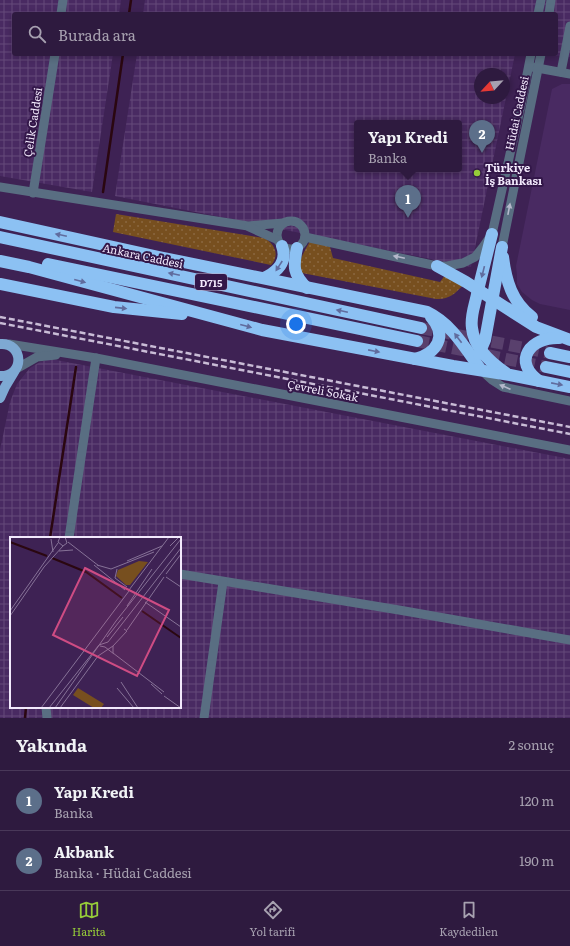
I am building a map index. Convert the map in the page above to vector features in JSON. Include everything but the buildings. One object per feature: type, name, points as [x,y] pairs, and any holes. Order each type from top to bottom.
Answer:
[{"type":"highway","points":[[0,222],[159,257],[427,312],[440,319],[455,335],[481,370]]},
{"type":"highway","points":[[492,234],[478,290],[472,324],[475,338],[481,350],[497,366],[510,375]]},
{"type":"highway","name":"Ankara Caddesi","points":[[0,237],[421,328]]},
{"type":"highway","points":[[264,278],[274,273],[281,266],[284,256],[280,243]]},
{"type":"highway","points":[[34,244],[159,257]]},
{"type":"highway","points":[[297,248],[295,271],[297,277],[307,288]]},
{"type":"highway","points":[[453,366],[464,364],[473,359],[481,350],[485,340],[502,248]]},
{"type":"highway","points":[[502,248],[506,279],[510,291],[517,303],[531,317],[568,337]]},
{"type":"highway","name":"D715","points":[[0,254],[417,341]]},
{"type":"highway","points":[[0,261],[29,267],[262,330],[570,387]]},
{"type":"highway","points":[[437,266],[458,277],[536,326],[568,337]]},
{"type":"highway","points":[[0,284],[114,307],[219,318]]},
{"type":"highway","points":[[414,359],[431,353],[440,339],[440,331],[437,323],[431,316],[419,310]]},
{"type":"highway","points":[[539,381],[526,365],[527,353],[529,349],[534,344],[545,339],[568,337]]},
{"type":"highway","points":[[550,353],[570,357]]},
{"type":"highway","points":[[546,367],[570,372]]},
{"type":"main road","points":[[0,398],[18,364],[18,356],[15,349],[3,344]]},
{"type":"main road","points":[[0,376],[7,375],[15,370]]},
{"type":"street","points":[[61,12],[63,0]]},
{"type":"street","points":[[538,12],[541,0]]},
{"type":"street","points":[[549,12],[551,0]]},
{"type":"street","points":[[528,66],[566,73],[570,26]]},
{"type":"street","name":"Çelik Caddesi","points":[[33,193],[55,56]]},
{"type":"street","name":"Hüdai Caddesi","points":[[492,234],[530,56]]},
{"type":"street","name":"Hüdai Caddesi","points":[[502,248],[541,56]]},
{"type":"street","points":[[0,187],[248,226],[283,223],[289,221],[298,222],[304,229],[305,237],[303,242],[297,248],[288,249],[280,243],[248,226]]},
{"type":"street","points":[[280,243],[277,232],[283,223]]},
{"type":"street","points":[[305,237],[437,266],[455,265],[470,260],[479,252],[492,234]]},
{"type":"street","name":"Çevreli Sokak","points":[[3,344],[96,358],[570,450]]},
{"type":"street","points":[[15,370],[37,358],[71,354]]},
{"type":"street","points":[[69,537],[96,358]]},
{"type":"street","points":[[481,370],[503,387],[570,402]]},
{"type":"street","points":[[181,574],[570,640]]},
{"type":"street","points":[[204,718],[223,582]]},
{"type":"street","points":[[46,708],[47,718]]},
{"type":"shaded area","points":[[0,0],[121,0],[119,12],[12,12],[12,56],[113,56],[92,192],[0,176]]},
{"type":"shaded area","points":[[145,0],[570,0],[570,57],[558,56],[558,12],[143,12]]},
{"type":"shaded area","points":[[137,56],[515,56],[510,78],[510,68],[474,68],[474,104],[505,104],[471,267],[115,196]]},
{"type":"shaded area","points":[[562,84],[570,84],[570,310],[540,304],[522,292],[517,284],[516,266],[552,89]]},
{"type":"shaded area","points":[[116,214],[264,238],[271,243],[276,254],[271,265],[113,232]]},
{"type":"shaded area","points":[[310,241],[330,247],[333,258],[440,282],[446,274],[463,285],[451,296],[436,299],[302,273],[300,269],[301,261]]},
{"type":"shaded area","points":[[51,359],[570,459],[570,718],[0,718],[0,450],[10,402],[17,384],[30,368],[40,362]]},
{"type":"waterway","points":[[129,12],[131,0]]},
{"type":"waterway","points":[[103,192],[123,56]]},
{"type":"waterway","points":[[50,537],[76,367]]},
{"type":"waterway","points":[[25,718],[26,708]]},
{"type":"tunnel","points":[[421,328],[550,353]]},
{"type":"tunnel","points":[[417,341],[546,367]]},
{"type":"railway","points":[[0,317],[570,427]]},
{"type":"railway","points":[[0,323],[570,434]]},
{"type":"place","name":"Akbank","points":[[482,153]]},
{"type":"place","name":"Türkiye İş Bankası","points":[[477,173]]},
{"type":"place","name":"Yapı Kredi","points":[[408,218]]}]
